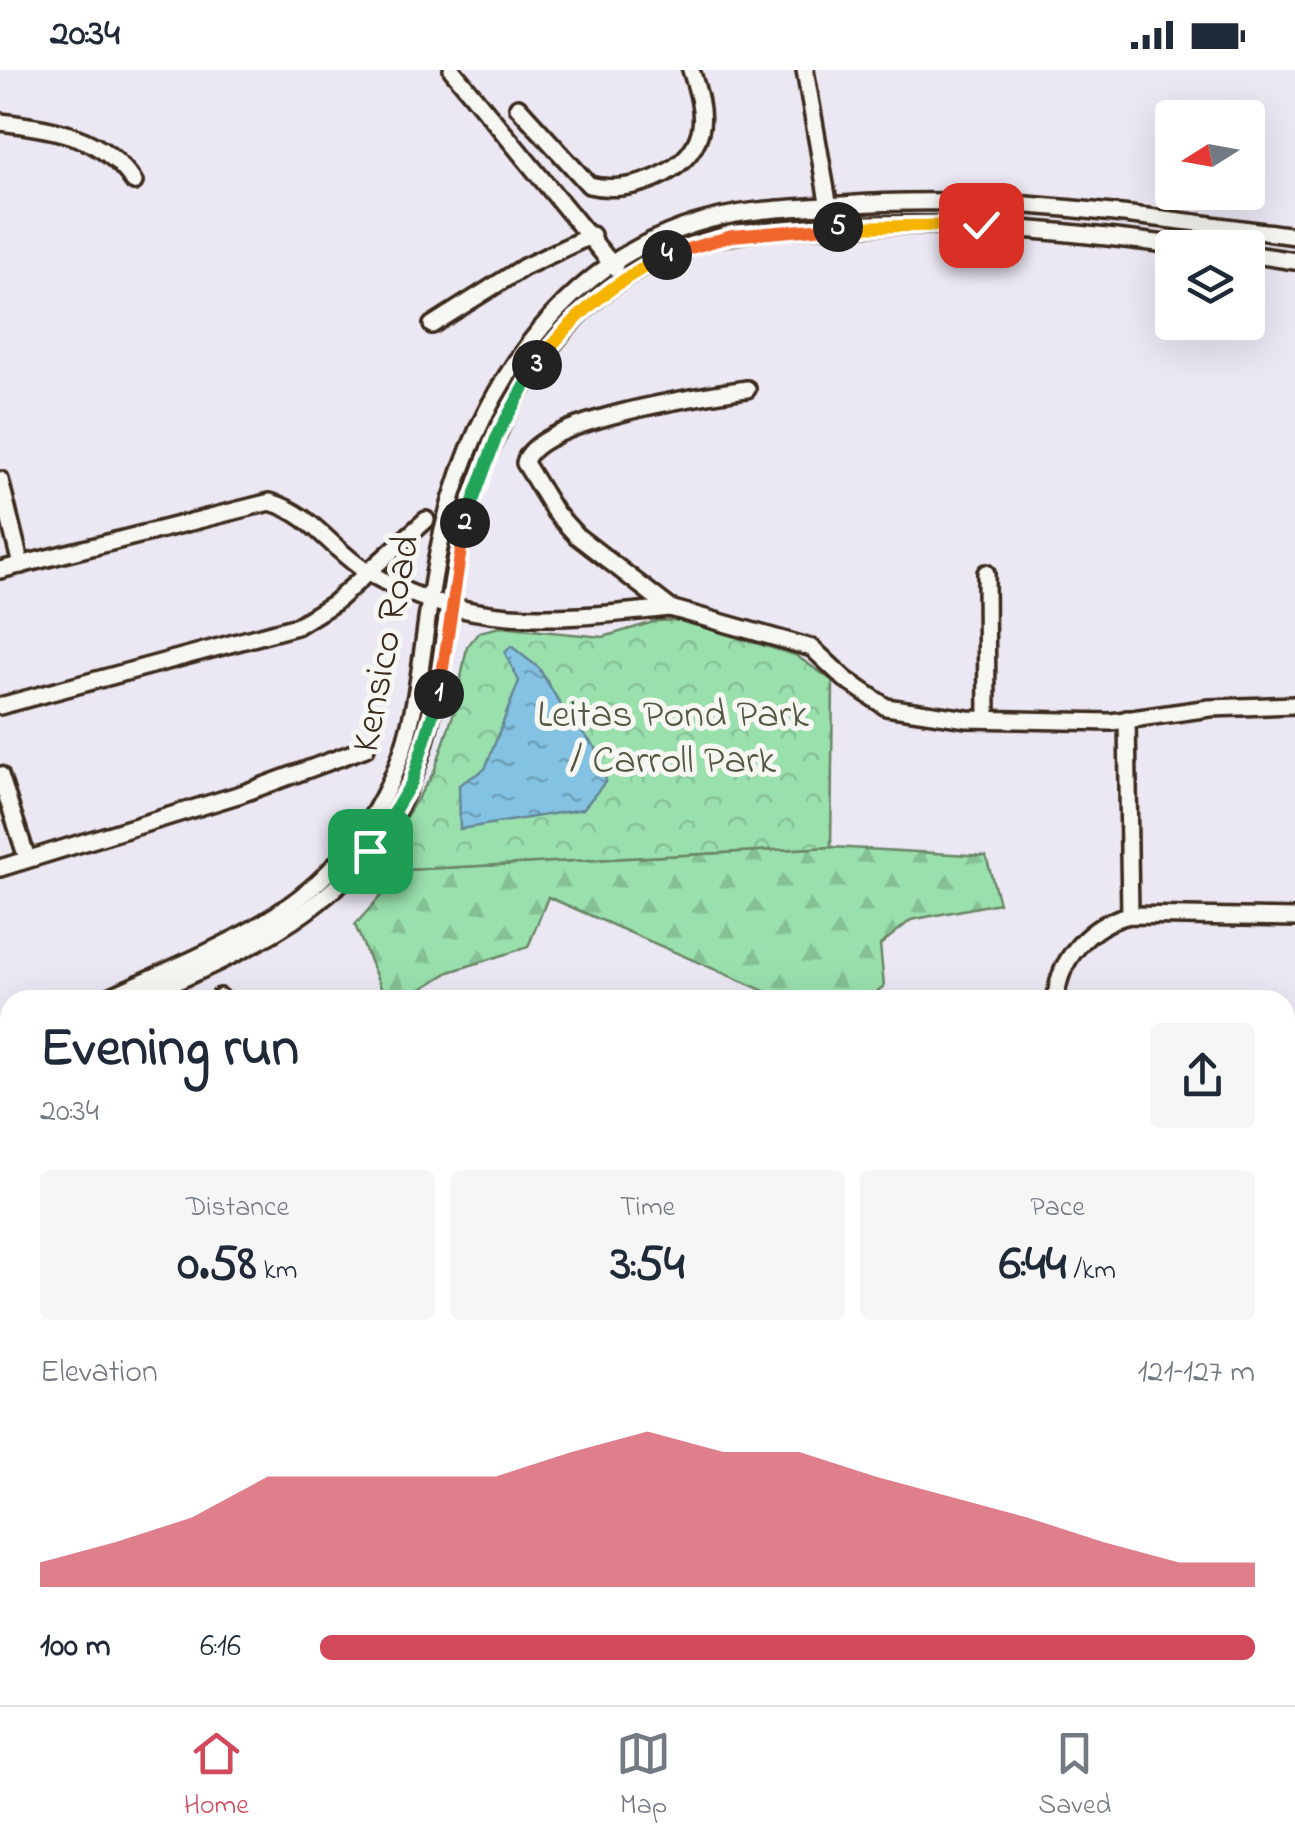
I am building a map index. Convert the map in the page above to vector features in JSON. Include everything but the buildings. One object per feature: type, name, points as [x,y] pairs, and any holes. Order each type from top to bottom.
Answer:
[{"type":"street","points":[[452,70],[592,235],[624,279]]},
{"type":"street","points":[[518,107],[588,185],[622,188],[666,172],[696,145],[702,124],[691,70]]},
{"type":"street","points":[[804,70],[831,228]]},
{"type":"street","points":[[0,122],[51,128],[85,140],[105,150],[134,182]]},
{"type":"street","name":"Kensico Road","points":[[156,990],[292,923],[334,890],[370,851],[406,795],[426,745],[439,693],[439,606],[449,508],[488,411],[545,322],[573,292],[612,263],[662,236],[708,220],[829,206],[983,200],[1295,236]]},
{"type":"street","name":"Kensico Road","points":[[123,990],[269,919],[312,888],[349,849],[386,794],[406,746],[439,606],[470,507],[510,408],[554,342],[624,279],[671,254],[712,240],[831,228],[940,223],[1055,229],[1155,242]]},
{"type":"street","points":[[432,326],[524,267],[592,235]]},
{"type":"street","points":[[1265,257],[1295,261]]},
{"type":"street","points":[[670,608],[577,536],[555,512],[525,462],[527,454],[610,414],[747,389]]},
{"type":"street","points":[[0,480],[20,565]]},
{"type":"street","points":[[0,570],[270,502],[303,515],[368,572],[439,606],[556,619],[670,608],[812,648],[846,679],[886,707],[935,717],[1111,722],[1210,708],[1295,705]]},
{"type":"street","points":[[0,706],[296,626],[334,603],[426,520]]},
{"type":"street","points":[[986,573],[987,719]]},
{"type":"street","points":[[1127,718],[1130,915]]},
{"type":"street","points":[[0,868],[227,798],[366,748]]},
{"type":"street","points":[[0,775],[26,858]]},
{"type":"street","points":[[1057,990],[1067,959],[1102,926],[1130,915],[1295,918]]},
{"type":"green space","name":"Leitas Pond Park / Carroll Park","points":[[679,620],[795,655],[833,681],[831,847],[404,870],[384,852],[434,772],[455,709],[467,647],[479,632],[500,627],[603,637],[657,621]]},
{"type":"green space","points":[[831,847],[986,856],[999,903],[911,920],[880,945],[884,986],[879,990],[762,990],[548,897],[528,947],[449,972],[420,990],[382,990],[355,925],[404,870]]},
{"type":"water","points":[[511,646],[539,668],[562,707],[599,752],[606,781],[583,809],[460,829],[459,785],[485,769],[519,681],[505,653]]},
{"type":"route","points":[[370,851],[406,795],[430,733],[456,560],[482,471],[524,385],[581,312],[636,271],[712,240],[831,228],[981,225]]}]
